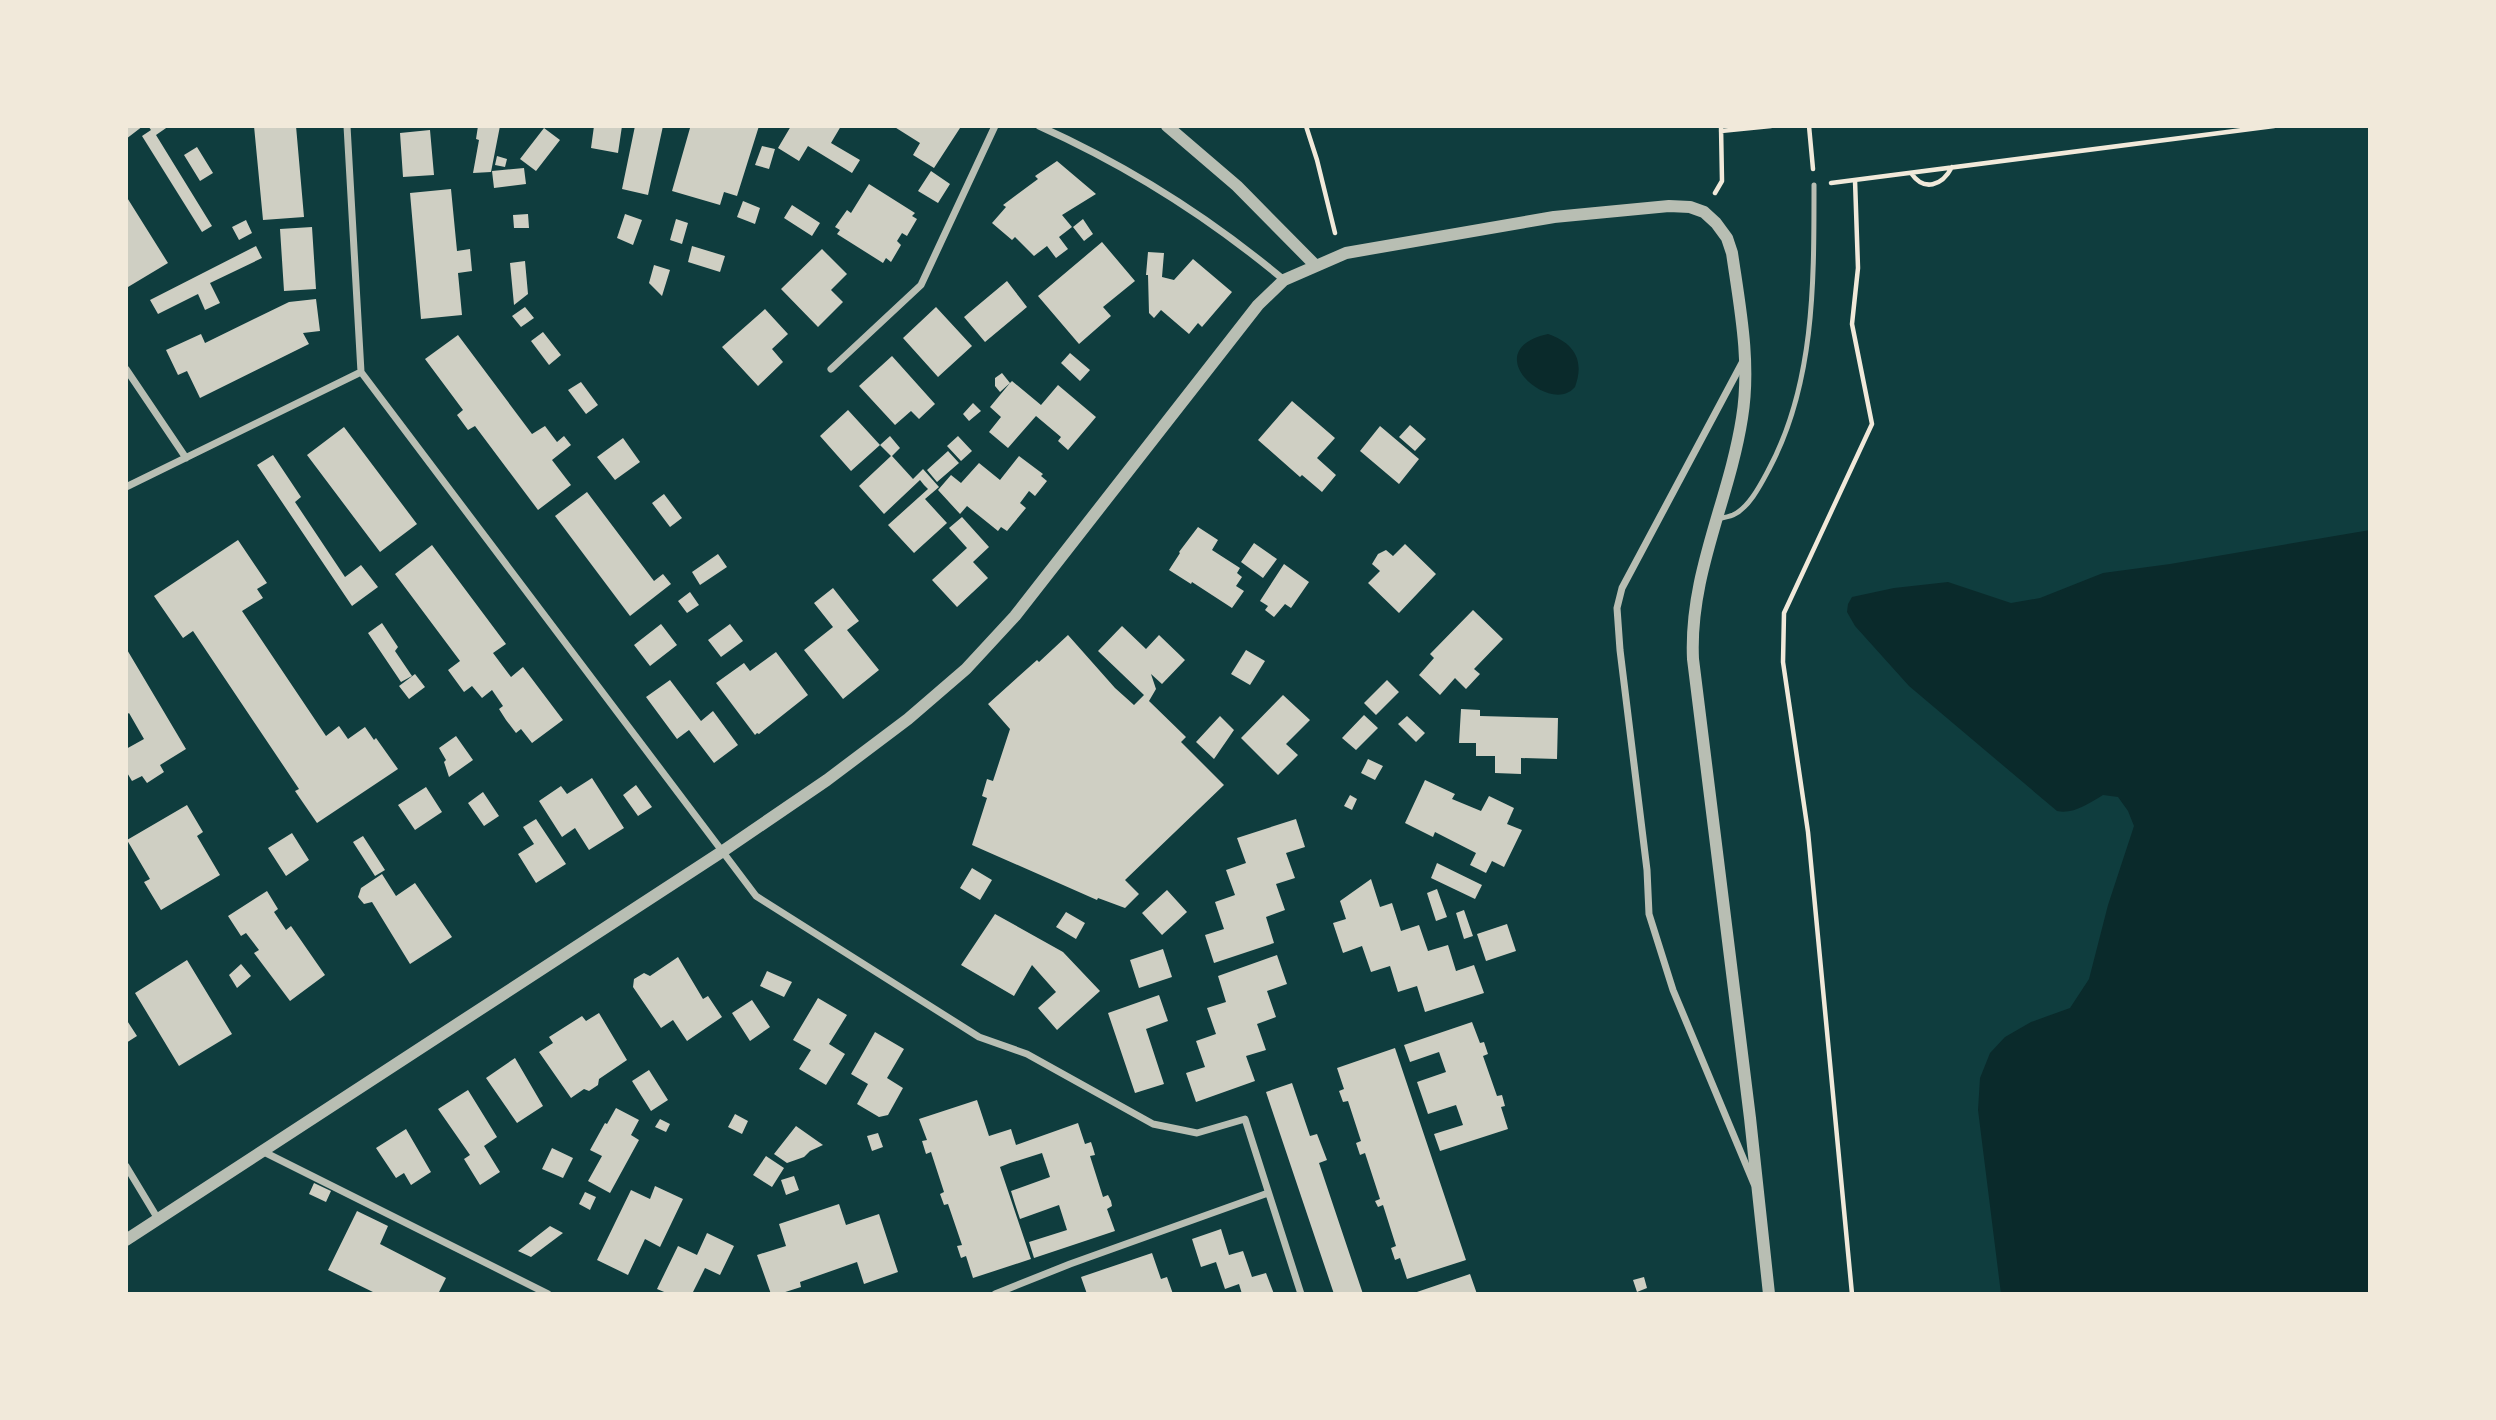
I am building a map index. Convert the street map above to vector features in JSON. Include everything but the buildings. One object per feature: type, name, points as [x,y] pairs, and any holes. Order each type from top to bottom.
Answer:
[{"type":"street","points":[[347,126],[361,372],[756,895],[979,1037],[1027,1054],[1153,1124],[1197,1133],[1245,1119],[1301,1294]]},
{"type":"street","points":[[831,369],[921,285],[995,126]]},
{"type":"street","points":[[1039,126],[1162,190],[1236,239],[1284,280]]},
{"type":"street","points":[[1167,126],[1237,186],[1315,265]]},
{"type":"street","points":[[126,1240],[723,851],[908,719],[967,669],[1015,616],[1258,305],[1284,280],[1340,255],[1554,217],[1669,206],[1690,207],[1704,212],[1727,239],[1732,253],[1746,356],[1746,391],[1742,421],[1694,601],[1691,629],[1751,1118],[1769,1294]]},
{"type":"street","points":[[1746,356],[1622,587],[1617,608],[1647,870],[1649,914],[1673,990],[1758,1193]]},
{"type":"street","points":[[126,369],[186,458]]},
{"type":"street","points":[[126,487],[361,372]]},
{"type":"street","points":[[262,1151],[548,1294]]},
{"type":"street","points":[[126,1166],[158,1219]]},
{"type":"street","points":[[995,1294],[1070,1264],[1268,1193]]},
{"type":"lane","points":[[1717,519],[1733,515],[1756,492],[1774,460],[1793,411],[1803,368],[1812,300],[1814,185]]},
{"type":"path","points":[[1306,126],[1340,255]]},
{"type":"path","points":[[1704,212],[1722,181],[1721,128],[1771,126]]},
{"type":"path","points":[[1809,126],[1814,185]]},
{"type":"path","points":[[1852,1294],[1808,832],[1783,662],[1784,613],[1872,424],[1852,324],[1858,268],[1855,180],[2274,126]]},
{"type":"path","points":[[1911,173],[1919,183],[1926,185],[1946,177],[1952,167]]},
{"type":"water","points":[[1548,334],[1565,342],[1578,361],[1575,387],[1564,394],[1550,394],[1536,388],[1525,378],[1518,366],[1518,353],[1527,342]]},
{"type":"water","points":[[2370,530],[2370,1294],[2001,1294],[1978,1110],[1980,1078],[1990,1053],[2005,1037],[2031,1022],[2070,1008],[2089,979],[2108,905],[2134,826],[2118,797],[2103,795],[2075,810],[2057,811],[1909,686],[1855,626],[1847,612],[1848,604],[1852,597],[1894,588],[1948,582],[2011,603],[2040,598],[2103,573]]}]
